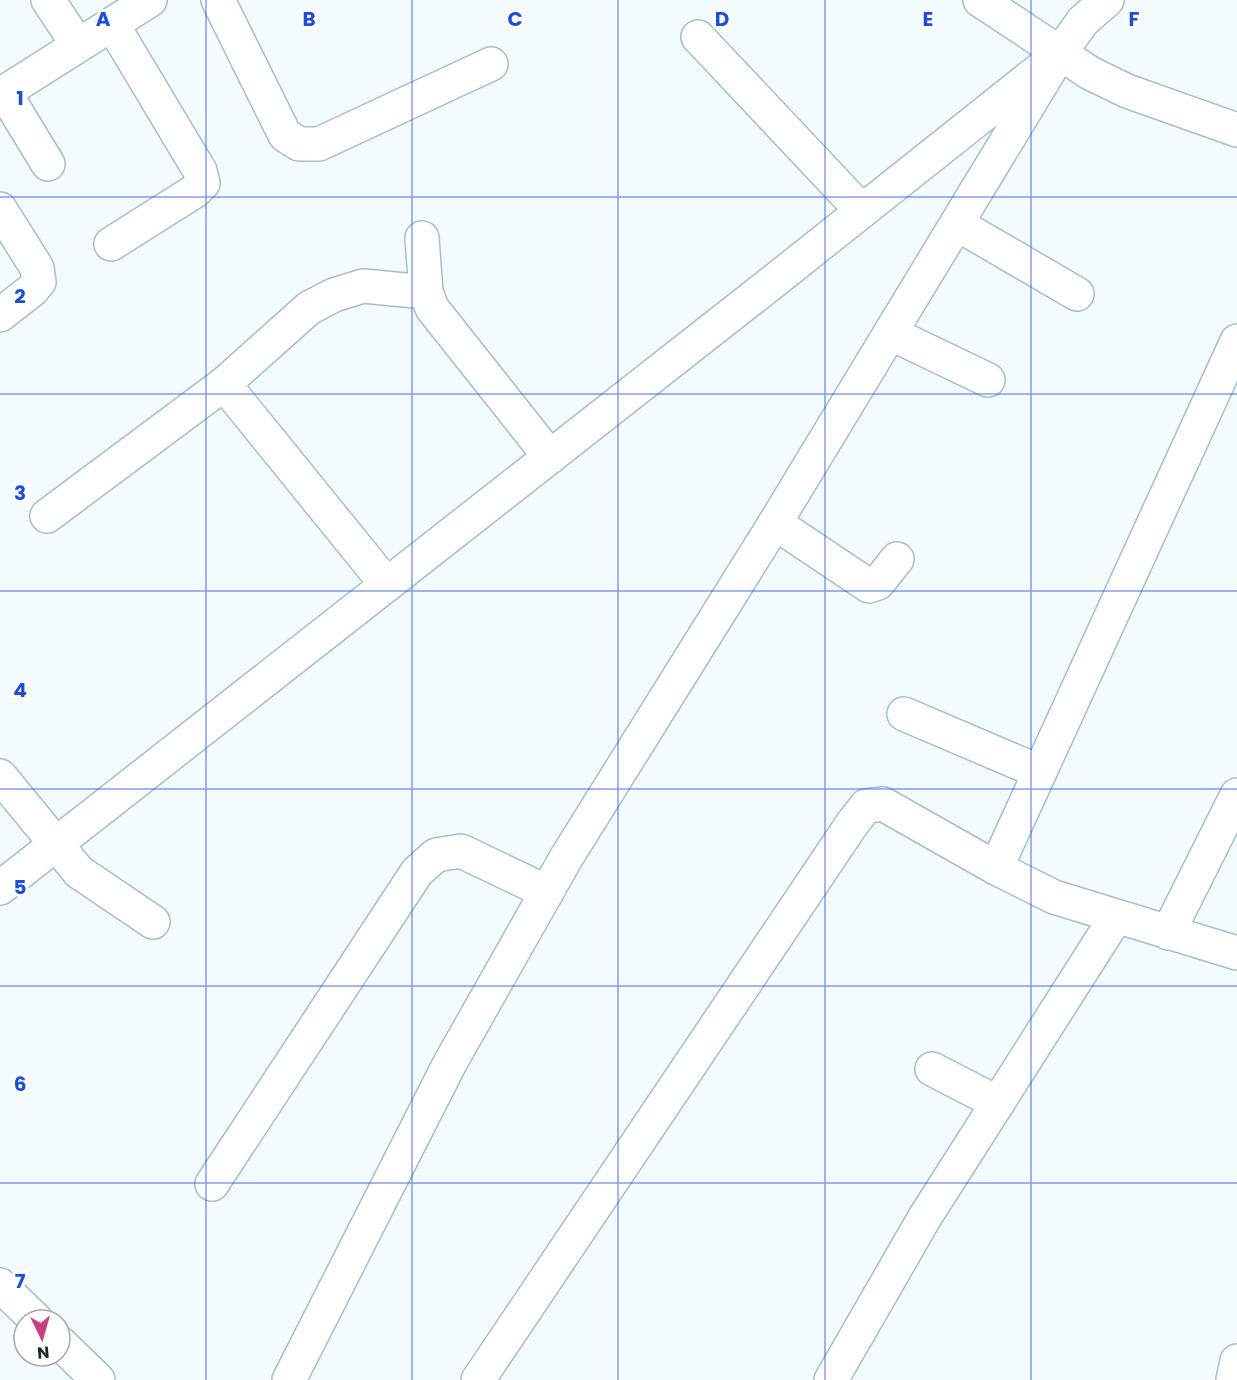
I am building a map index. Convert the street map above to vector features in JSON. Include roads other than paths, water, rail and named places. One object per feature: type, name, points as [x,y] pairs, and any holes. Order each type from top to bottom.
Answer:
[{"type":"street","points":[[48,0],[78,45]]},
{"type":"street","points":[[48,164],[2,93],[150,0]]},
{"type":"street","points":[[218,0],[285,135],[299,144],[319,144],[491,64]]},
{"type":"street","points":[[980,0],[1090,73],[1127,91],[1237,130]]},
{"type":"street","points":[[289,1380],[450,1063],[572,848],[775,523],[1060,53],[1083,21],[1107,0]]},
{"type":"street","points":[[111,244],[195,191],[203,183],[200,171],[112,24]]},
{"type":"street","points":[[698,37],[862,211]]},
{"type":"street","points":[[0,888],[1060,53]]},
{"type":"street","points":[[0,209],[37,268],[39,282],[0,315]]},
{"type":"street","points":[[957,224],[1077,294]]},
{"type":"street","points":[[422,238],[426,292],[432,308],[550,457]]},
{"type":"street","points":[[47,516],[224,384],[309,308],[334,295],[363,286],[426,292]]},
{"type":"street","points":[[890,333],[988,380]]},
{"type":"street","points":[[996,868],[1237,342]]},
{"type":"street","points":[[224,384],[387,585]]},
{"type":"street","points":[[775,523],[869,586],[878,583],[897,559]]},
{"type":"street","points":[[904,714],[1040,772]]},
{"type":"street","points":[[0,776],[79,872],[153,922]]},
{"type":"street","points":[[1168,933],[1237,795]]},
{"type":"street","points":[[478,1380],[866,806],[883,804],[996,868],[1054,897],[1237,953]]},
{"type":"street","points":[[212,1184],[417,872],[436,855],[461,851],[547,892]]},
{"type":"street","points":[[831,1380],[925,1217],[1116,917]]},
{"type":"street","points":[[932,1069],[998,1103]]},
{"type":"street","points":[[0,1285],[24,1308]]},
{"type":"street","points":[[72,1355],[98,1380]]},
{"type":"street","points":[[1233,1380],[1237,1361]]}]
